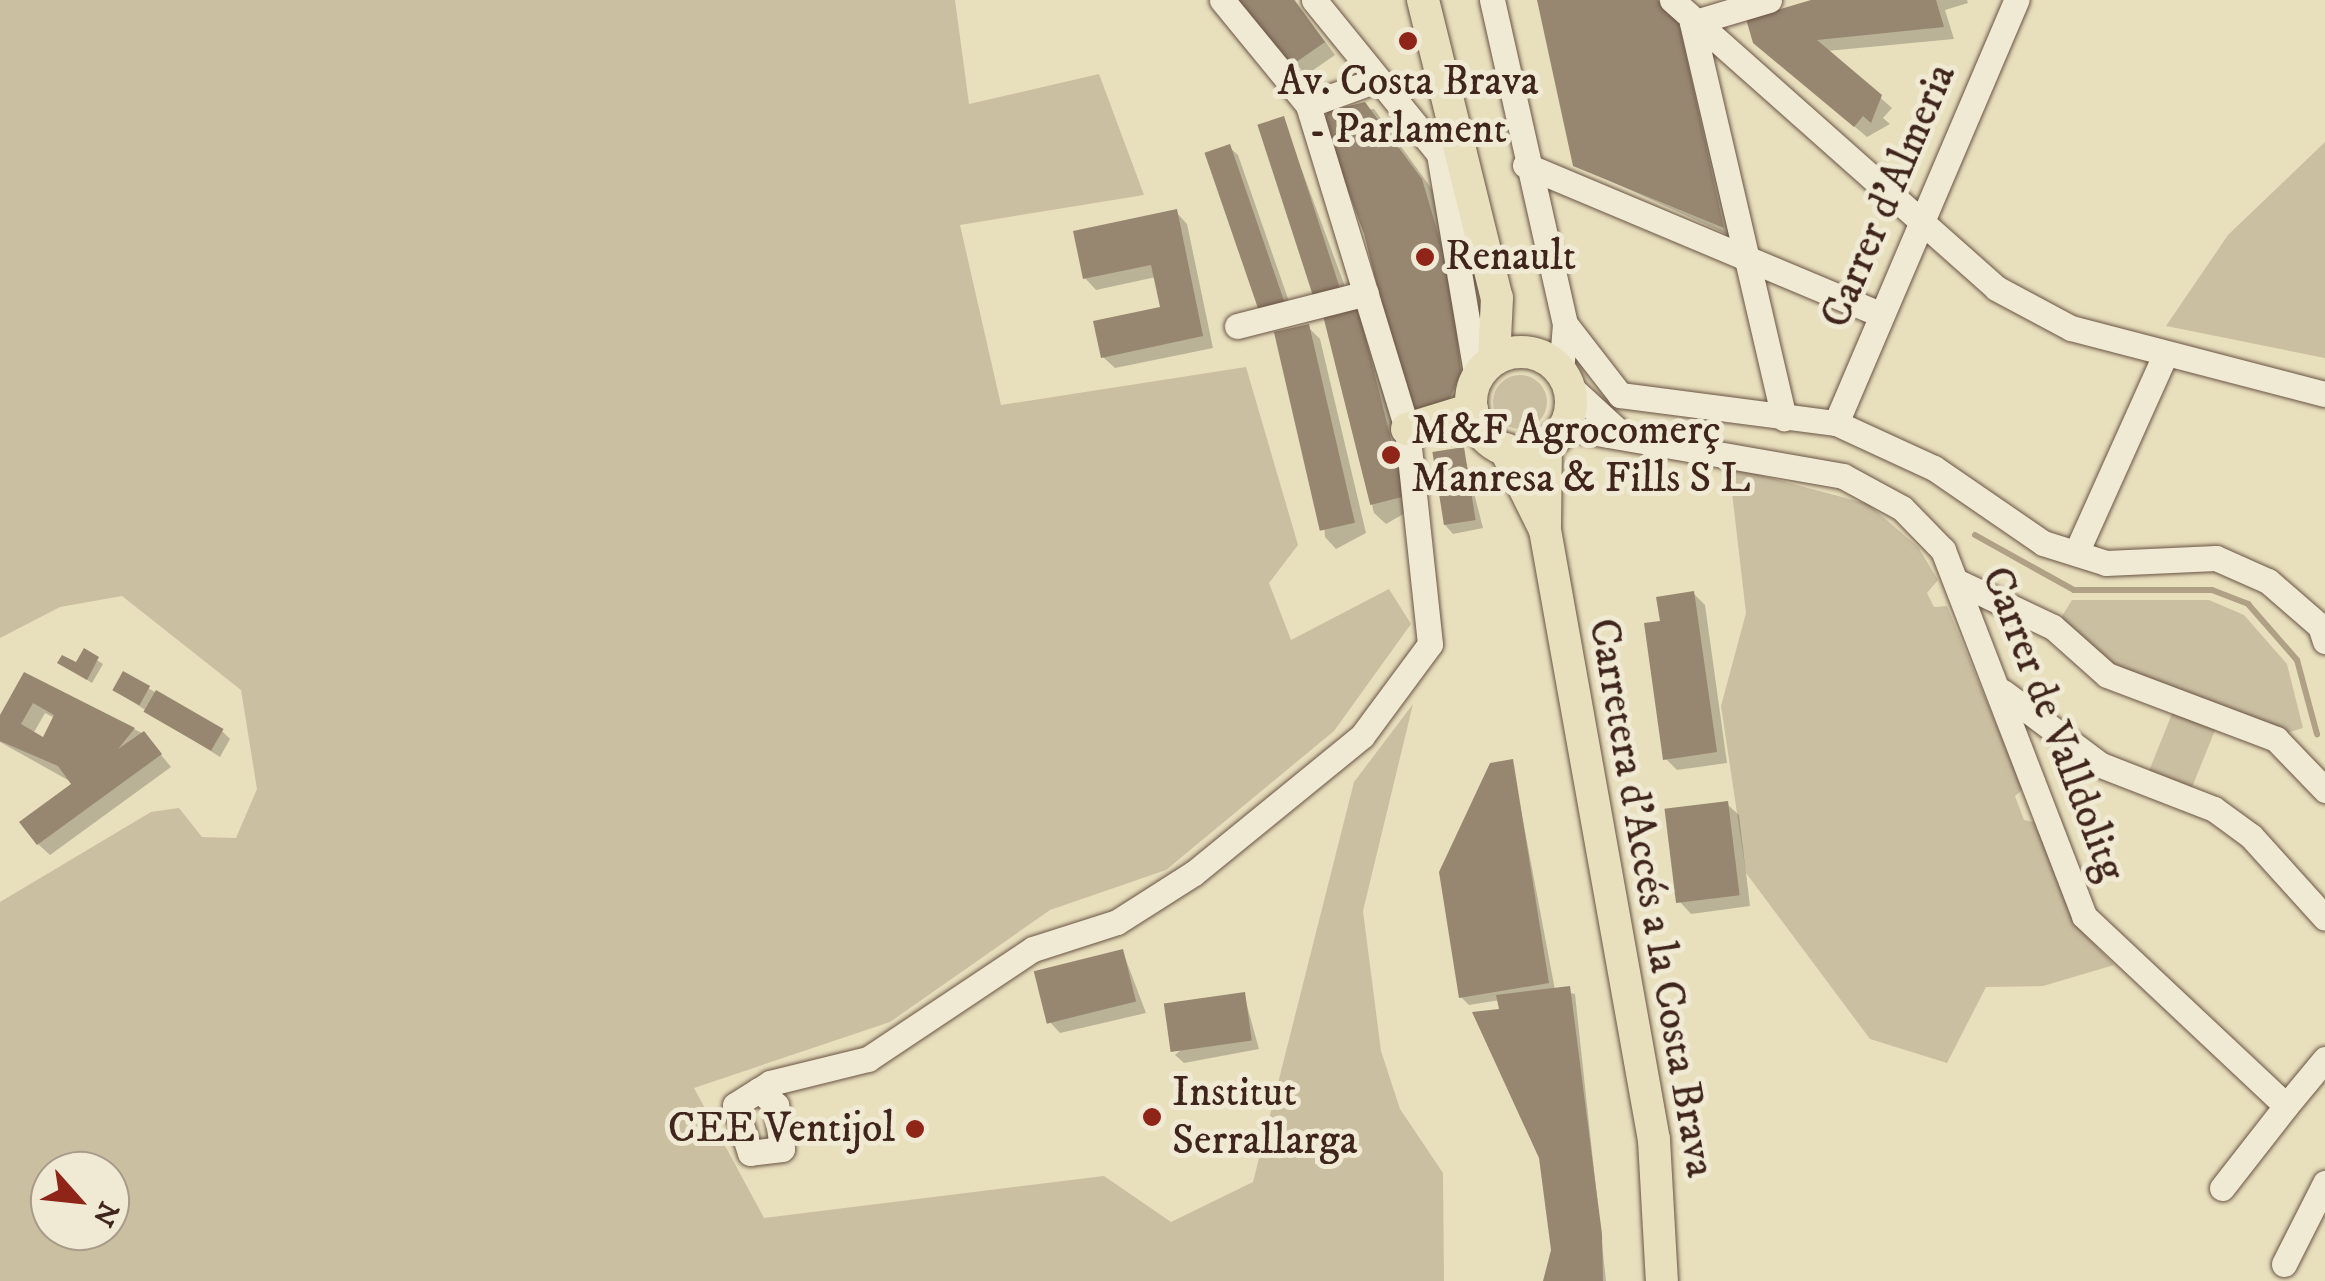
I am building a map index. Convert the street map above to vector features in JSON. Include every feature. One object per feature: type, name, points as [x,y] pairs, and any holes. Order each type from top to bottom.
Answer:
[{"type":"main road","points":[[1423,0],[1497,298],[1481,383],[1482,433],[1505,449],[1555,436],[1558,372],[1497,298]]},
{"type":"main road","points":[[1407,429],[1522,352],[1558,372]]},
{"type":"main road","name":"Carretera d'Accés a la Costa Brava","points":[[1545,530],[1555,436]]},
{"type":"main road","name":"Carretera d'Accés a la Costa Brava","points":[[1505,449],[1545,530],[1654,1140],[1662,1281]]},
{"type":"street","points":[[758,1090],[868,1059],[1033,949],[1117,922],[1194,873],[1362,736],[1430,644],[1407,429],[1308,105],[1222,0]]},
{"type":"street","points":[[1314,0],[1374,81],[1438,154],[1481,383]]},
{"type":"street","points":[[1492,0],[1525,166],[1565,324],[1558,372],[1616,430]]},
{"type":"street","points":[[1672,0],[1692,23],[1919,225],[1996,288],[2056,320],[2165,355],[2254,369],[2325,394]]},
{"type":"street","points":[[1692,23],[1769,0]]},
{"type":"street","name":"Carrer d'Almeria","points":[[1836,423],[2016,0]]},
{"type":"street","points":[[1692,23],[1784,418]]},
{"type":"street","points":[[1308,105],[1374,81]]},
{"type":"street","points":[[1525,166],[1746,254],[1881,314]]},
{"type":"street","points":[[1238,326],[1366,293]]},
{"type":"street","points":[[1565,324],[1620,395],[1836,423],[1934,468],[2043,543],[2106,563],[2216,558],[2268,581],[2323,629]]},
{"type":"street","points":[[2076,553],[2165,355]]},
{"type":"street","name":"Carrer de Valldolitg","points":[[1645,434],[1738,412]]},
{"type":"street","name":"Carrer de Valldolitg","points":[[1555,436],[1616,430],[1645,434],[1843,476],[1902,508],[1943,550],[2084,916],[2286,1106]]},
{"type":"street","points":[[1956,581],[2053,627],[2107,675],[2276,740],[2325,790]]},
{"type":"street","points":[[2000,690],[2101,765],[2214,809],[2251,836],[2325,918]]},
{"type":"street","points":[[2222,1188],[2325,1059]]},
{"type":"street","points":[[2284,1264],[2325,1183]]},
{"type":"shaded area","points":[[0,0],[955,0],[969,104],[1099,74],[1144,195],[960,225],[1001,405],[1246,367],[1298,545],[1269,583],[1291,640],[1389,589],[1411,624],[1334,731],[1166,870],[1050,910],[890,1022],[694,1088],[764,1218],[1104,1176],[1171,1222],[1253,1182],[1354,782],[1413,704],[1363,911],[1381,1051],[1400,1109],[1443,1173],[1444,1281],[0,1281],[0,902],[151,812],[179,808],[202,837],[236,838],[257,789],[241,690],[122,596],[60,607],[0,638]]},
{"type":"shaded area","points":[[2325,142],[2325,358],[2166,326],[2228,235]]},
{"type":"shaded area","points":[[1520,375],[1539,383],[1547,402],[1539,421],[1520,429],[1501,421],[1493,402],[1501,383]]},
{"type":"shaded area","points":[[1729,467],[1868,504],[1918,547],[1938,580],[1927,593],[1934,607],[1947,606],[2023,789],[2015,796],[2024,820],[2034,822],[2078,927],[2114,965],[2043,986],[1986,987],[1947,1063],[1870,1039],[1746,873],[1721,706],[1746,613]]},
{"type":"shaded area","points":[[2072,600],[2209,600],[2244,615],[2287,664],[2303,728],[2277,736],[2143,689],[2057,624]]},
{"type":"shaded area","points":[[2176,704],[2219,721],[2188,798],[2145,781]]},
{"type":"building","points":[[1234,0],[1294,0],[1325,42],[1292,65]]},
{"type":"building","points":[[1537,0],[1658,0],[1679,23],[1724,228],[1573,166]]},
{"type":"building","points":[[1811,0],[1936,0],[1944,27],[1817,40],[1882,95],[1871,123],[1863,116],[1854,127],[1753,43],[1746,19]]},
{"type":"building","points":[[1365,102],[1422,179],[1450,274],[1461,372],[1447,406],[1421,414],[1408,409],[1364,234],[1323,123],[1328,111]]},
{"type":"building","points":[[1284,116],[1340,288],[1313,297],[1257,125]]},
{"type":"building","points":[[1230,144],[1286,306],[1260,314],[1204,153]]},
{"type":"building","points":[[1177,209],[1203,336],[1101,358],[1093,321],[1160,307],[1151,265],[1083,279],[1073,231]]},
{"type":"building","points":[[1358,307],[1405,496],[1370,505],[1323,316]]},
{"type":"building","points":[[1309,324],[1355,523],[1320,531],[1274,332]]},
{"type":"building","points":[[1464,447],[1476,520],[1444,525],[1432,452]]},
{"type":"building","points":[[1694,591],[1717,752],[1663,760],[1644,623],[1660,621],[1656,597]]},
{"type":"building","points":[[84,648],[99,657],[87,680],[57,663],[62,655],[76,662]]},
{"type":"building","points":[[123,671],[150,686],[139,705],[112,690]]},
{"type":"building","points":[[24,672],[135,728],[118,749],[144,731],[162,754],[37,845],[19,822],[71,784],[58,766],[0,741],[0,715]],"holes":[[[33,703],[54,715],[43,737],[21,724]]]},
{"type":"building","points":[[156,690],[224,729],[211,751],[144,712]]},
{"type":"building","points":[[1513,759],[1549,983],[1459,998],[1439,872],[1490,763]]},
{"type":"building","points":[[1728,801],[1740,895],[1676,903],[1664,809]]},
{"type":"building","points":[[1123,949],[1136,1001],[1047,1024],[1034,971]]},
{"type":"building","points":[[1570,986],[1602,1234],[1603,1281],[1543,1281],[1551,1250],[1539,1158],[1472,1012],[1499,1009],[1496,995]]},
{"type":"building","points":[[1245,992],[1252,1041],[1171,1052],[1164,1003]]},
{"type":"waterway","points":[[1975,535],[2074,590],[2212,590],[2248,604],[2297,660],[2317,734]]},
{"type":"place","name":"Av. Costa Brava - Parlament","points":[[1408,41]]},
{"type":"place","name":"Renault","points":[[1425,257]]},
{"type":"place","name":"M&F Agrocomerç Manresa & Fills S L","points":[[1391,455]]},
{"type":"place","name":"Institut Serrallarga","points":[[1152,1117]]},
{"type":"place","name":"CEE Ventijol","points":[[915,1129]]}]
